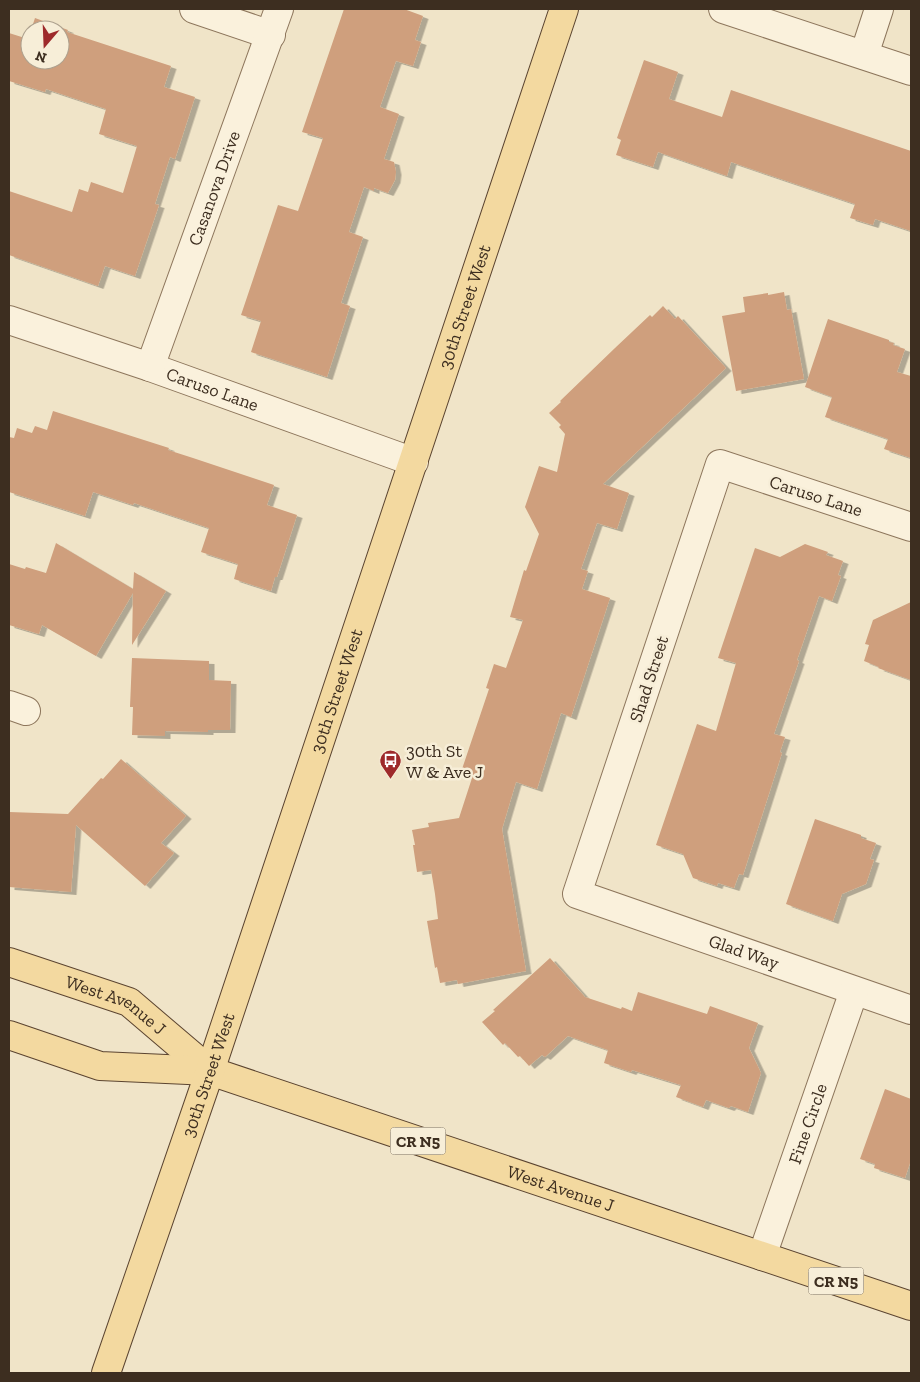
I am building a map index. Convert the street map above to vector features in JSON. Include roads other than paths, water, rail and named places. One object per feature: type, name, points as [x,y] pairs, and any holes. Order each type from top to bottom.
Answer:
[{"type":"main road","name":"30th Street West","points":[[106,1373],[210,1071],[564,9]]},
{"type":"main road","name":"West Avenue J","points":[[9,962],[129,1002],[210,1071]]},
{"type":"main road","name":"West Avenue J","points":[[9,1035],[100,1066],[210,1071],[911,1306]]},
{"type":"street","points":[[194,9],[271,35]]},
{"type":"street","name":"Casanova Drive","points":[[150,367],[279,9]]},
{"type":"street","points":[[723,9],[911,71]]},
{"type":"street","points":[[864,55],[879,9]]},
{"type":"street","name":"Caruso Lane","points":[[9,320],[150,367],[414,462]]},
{"type":"street","name":"Caruso Lane","points":[[720,464],[911,527]]},
{"type":"street","name":"Shad Street","points":[[577,894],[720,464]]},
{"type":"street","name":"Glad Way","points":[[577,894],[911,1010]]},
{"type":"street","name":"Fine Circle","points":[[762,1256],[854,991]]},
{"type":"place","name":"30th St W & Ave J","points":[[390,780]]}]
